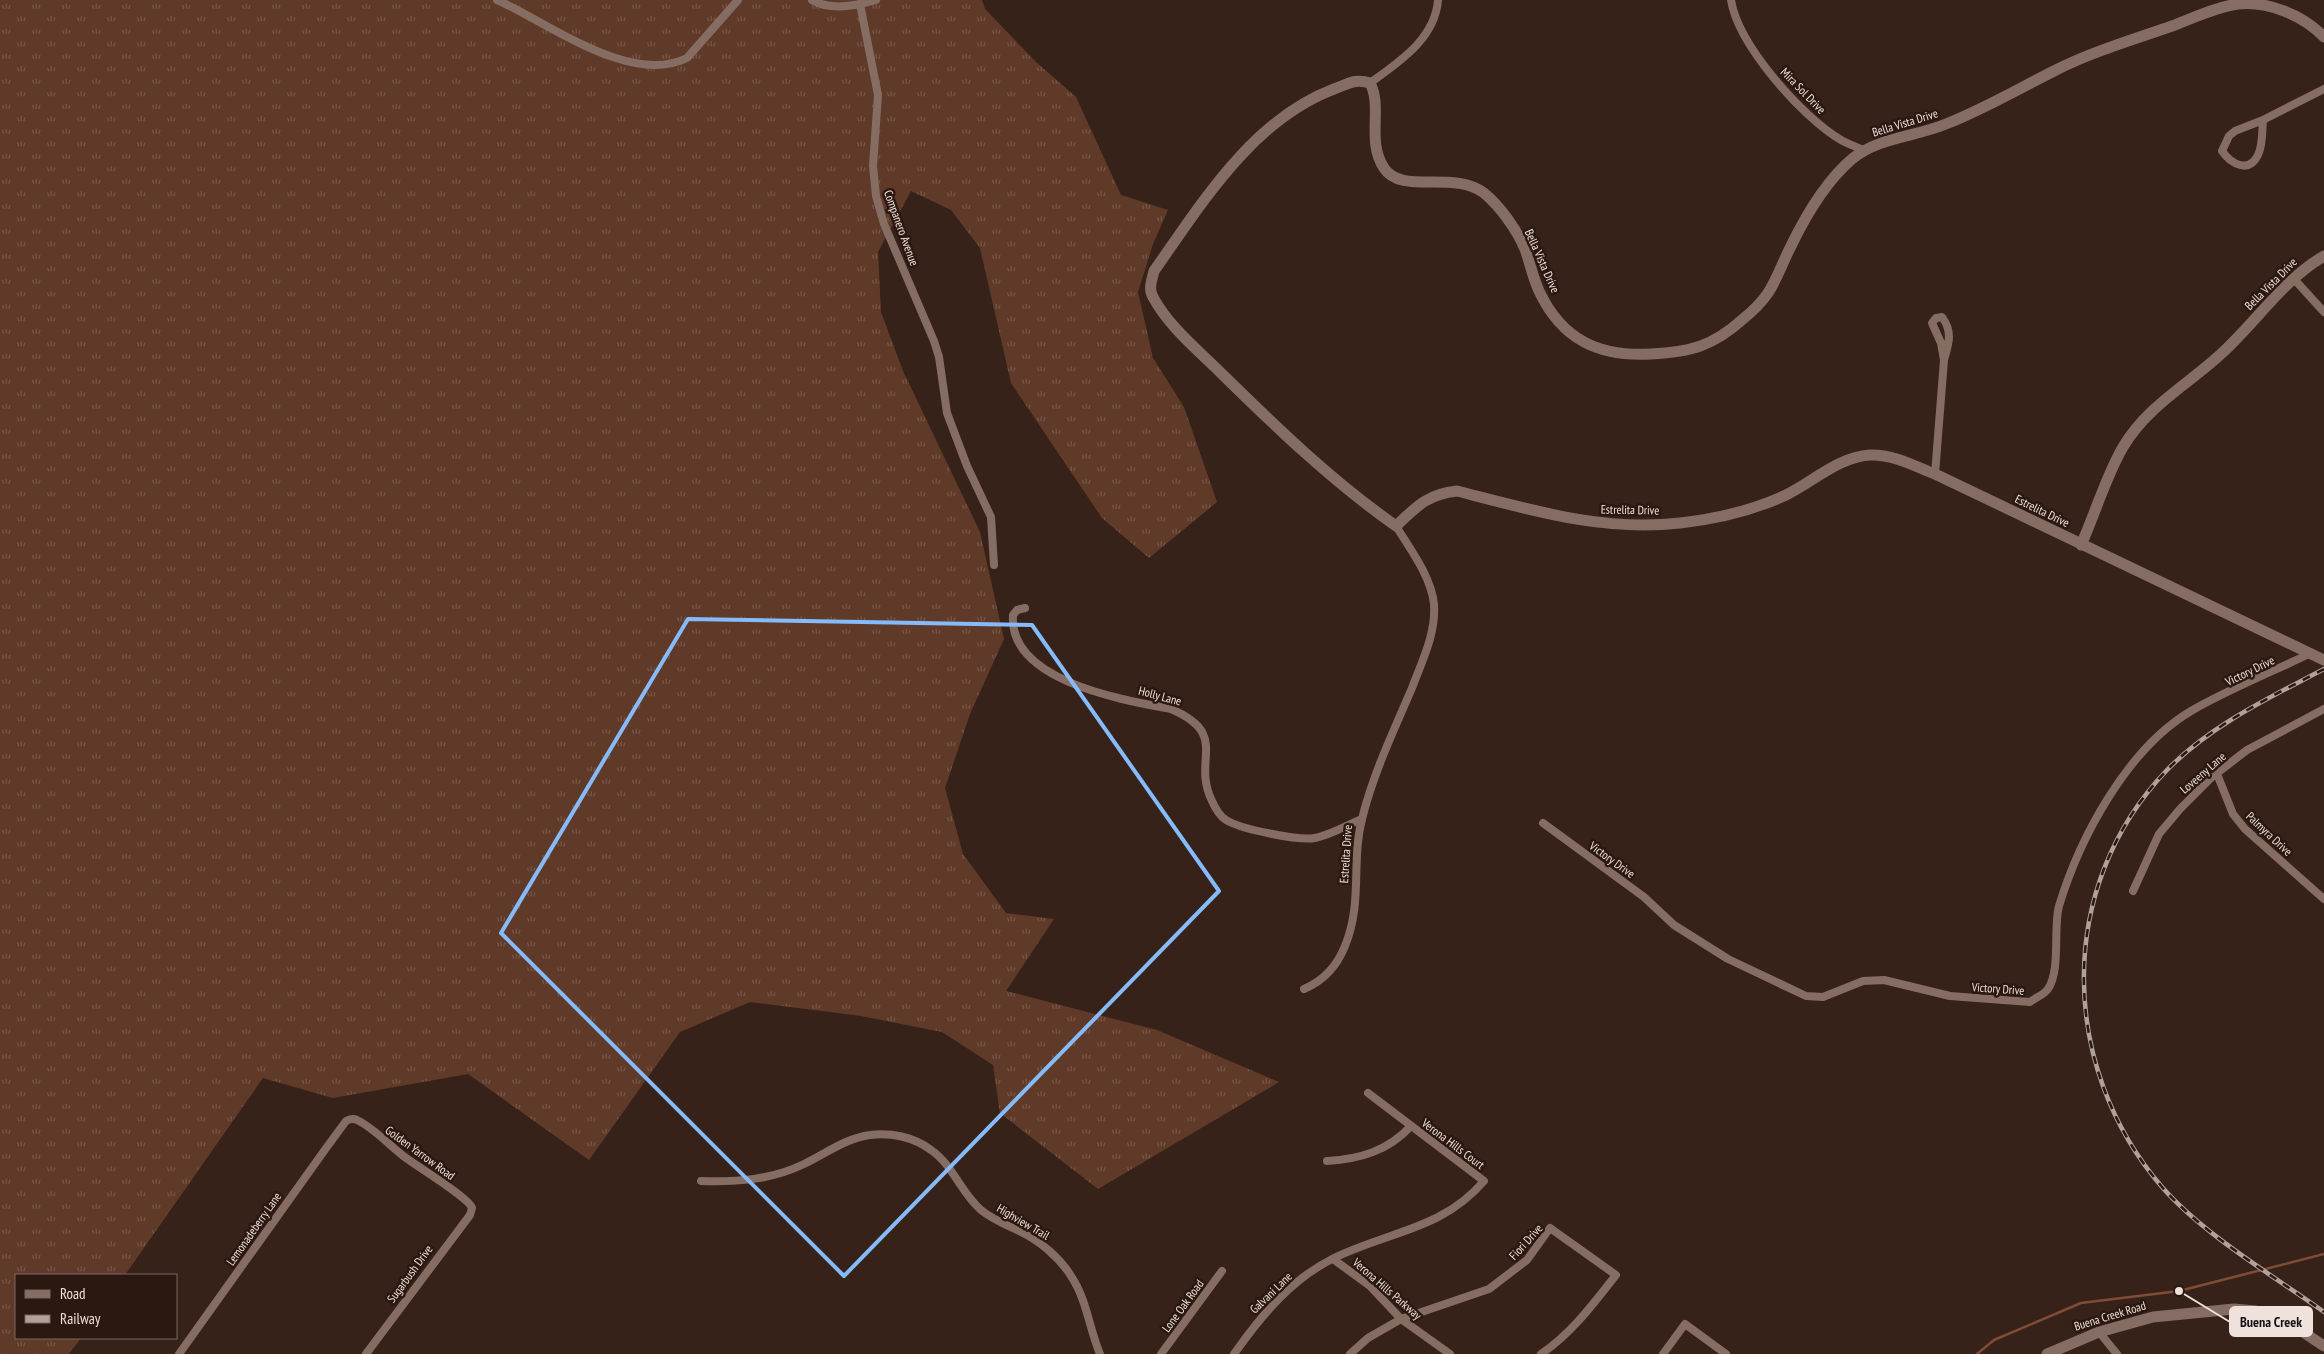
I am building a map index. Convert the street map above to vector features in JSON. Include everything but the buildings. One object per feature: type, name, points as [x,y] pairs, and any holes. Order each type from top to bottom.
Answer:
[{"type":"street","points":[[497,0],[612,58],[656,66],[687,58],[738,0]]},
{"type":"street","points":[[812,0],[830,7],[860,4],[876,0]]},
{"type":"street","points":[[1396,526],[1351,494],[1290,441],[1172,325],[1152,296],[1150,288],[1154,272],[1232,163],[1285,116],[1322,94],[1360,79],[1370,83],[1406,57],[1431,24],[1438,0]]},
{"type":"street","name":"Mira Sol Drive","points":[[1730,0],[1732,10],[1754,51],[1782,88],[1820,125],[1841,140],[1865,151]]},
{"type":"street","name":"Bella Vista Drive","points":[[1370,83],[1376,94],[1374,123],[1377,153],[1385,170],[1405,182],[1454,181],[1480,190],[1502,213],[1524,247],[1539,290],[1562,326],[1582,342],[1606,352],[1638,355],[1685,352],[1708,344],[1742,321],[1765,299],[1773,287],[1807,215],[1832,180],[1855,157],[1881,142],[1943,126],[1998,101],[2056,70],[2098,52],[2229,6],[2262,2],[2284,11],[2318,30],[2324,36]]},
{"type":"street","name":"Companero Avenue","points":[[860,4],[878,94],[873,166],[876,196],[884,224],[934,341],[947,413],[967,466],[991,518],[994,564]]},
{"type":"street","points":[[2263,120],[2258,156],[2249,165],[2241,167],[2235,164],[2222,151],[2229,136],[2235,130],[2263,120],[2324,89]]},
{"type":"street","name":"Bella Vista Drive","points":[[2081,545],[2123,447],[2136,430],[2168,396],[2221,354],[2294,279],[2324,256]]},
{"type":"street","points":[[2294,279],[2324,312]]},
{"type":"street","points":[[1935,474],[1944,360],[1950,339],[1942,317],[1936,318],[1932,323],[1941,343],[1944,360]]},
{"type":"street","name":"Estrelita Drive","points":[[1304,989],[1319,982],[1329,972],[1344,948],[1357,895],[1362,819],[1383,759],[1431,639],[1434,604],[1424,574],[1396,526],[1422,501],[1440,493],[1457,491],[1566,519],[1613,526],[1678,524],[1738,512],[1785,496],[1851,458],[1871,455],[1892,457],[1935,474],[2081,545],[2320,656]]},
{"type":"street","name":"Holly Lane","points":[[1025,608],[1017,610],[1013,615],[1013,631],[1030,659],[1050,673],[1074,684],[1171,709],[1186,715],[1196,723],[1206,737],[1206,774],[1209,792],[1216,808],[1226,820],[1267,833],[1315,838],[1362,819]]},
{"type":"street","name":"Victory Drive","points":[[1543,822],[1644,897],[1674,925],[1728,959],[1806,996],[1823,997],[1863,981],[1884,980],[1950,996],[2030,1002],[2048,989],[2052,979],[2058,941],[2059,908],[2075,862],[2090,828],[2109,796],[2132,765],[2156,740],[2190,712],[2320,656]]},
{"type":"street","name":"Loveeny Lane","points":[[2133,890],[2160,834],[2180,809],[2217,774],[2247,750],[2324,709]]},
{"type":"street","name":"Palmyra Drive","points":[[2217,774],[2233,814],[2245,829],[2324,899]]},
{"type":"street","name":"Verona Hills Court","points":[[1333,1259],[1446,1215],[1475,1192],[1484,1181],[1368,1093]]},
{"type":"street","name":"Golden Yarrow Road","points":[[350,1119],[355,1119],[364,1124],[412,1162],[465,1199],[472,1208]]},
{"type":"street","name":"Lemonadeberry Lane","points":[[179,1354],[319,1158],[346,1121],[350,1119]]},
{"type":"street","points":[[1327,1161],[1353,1160],[1373,1154],[1404,1134],[1410,1126]]},
{"type":"street","name":"Highview Trail","points":[[701,1181],[740,1182],[774,1176],[803,1164],[849,1140],[869,1135],[895,1135],[918,1142],[943,1161],[966,1195],[981,1210],[998,1222],[1022,1232],[1049,1251],[1066,1269],[1084,1302],[1100,1354]]},
{"type":"street","name":"Sugarbush Drive","points":[[366,1354],[470,1215],[472,1208]]},
{"type":"street","name":"Fiori Drive","points":[[1401,1318],[1488,1289],[1526,1260],[1550,1228],[1616,1275],[1583,1317],[1556,1344],[1541,1354]]},
{"type":"street","name":"Verona Hills Parkway","points":[[1333,1259],[1370,1286],[1401,1318],[1450,1354]]},
{"type":"street","name":"Galvani Lane","points":[[1234,1354],[1259,1319],[1294,1284],[1333,1259]]},
{"type":"street","name":"Lone Oak Road","points":[[1161,1354],[1222,1270]]},
{"type":"street","name":"Buena Creek Road","points":[[2047,1354],[2099,1332],[2153,1317],[2245,1309],[2282,1318],[2324,1346]]},
{"type":"street","points":[[1350,1354],[1368,1338],[1401,1318]]},
{"type":"street","points":[[1663,1354],[1685,1324],[1726,1354]]},
{"type":"street","points":[[2099,1332],[2117,1354]]},
{"type":"highlighted area","points":[[688,619],[1032,625],[1219,891],[844,1276],[501,933]]},
{"type":"green space","points":[[0,0],[982,0],[985,9],[1036,62],[1076,97],[1121,195],[1168,210],[1153,244],[1138,292],[1153,358],[1184,407],[1217,502],[1149,558],[1102,518],[1011,383],[980,248],[951,210],[911,191],[878,252],[881,312],[903,371],[980,532],[1004,639],[970,714],[945,788],[963,854],[1006,913],[1054,919],[1006,991],[1157,1030],[1279,1082],[1098,1189],[1000,1113],[993,1065],[942,1032],[861,1016],[750,1002],[680,1032],[589,1160],[468,1074],[333,1098],[263,1078],[126,1274],[15,1274],[15,1339],[80,1339],[69,1354],[0,1354]]},
{"type":"waterway","points":[[1977,1354],[1994,1340],[2081,1303],[2179,1291],[2324,1254]]},
{"type":"railway","points":[[2324,669],[2241,714],[2202,739],[2167,770],[2130,817],[2104,868],[2089,922],[2084,977],[2089,1033],[2104,1088],[2128,1139],[2162,1187],[2197,1221],[2261,1269],[2324,1312]]},
{"type":"place","name":"Buena Creek","points":[[2179,1291]]}]
